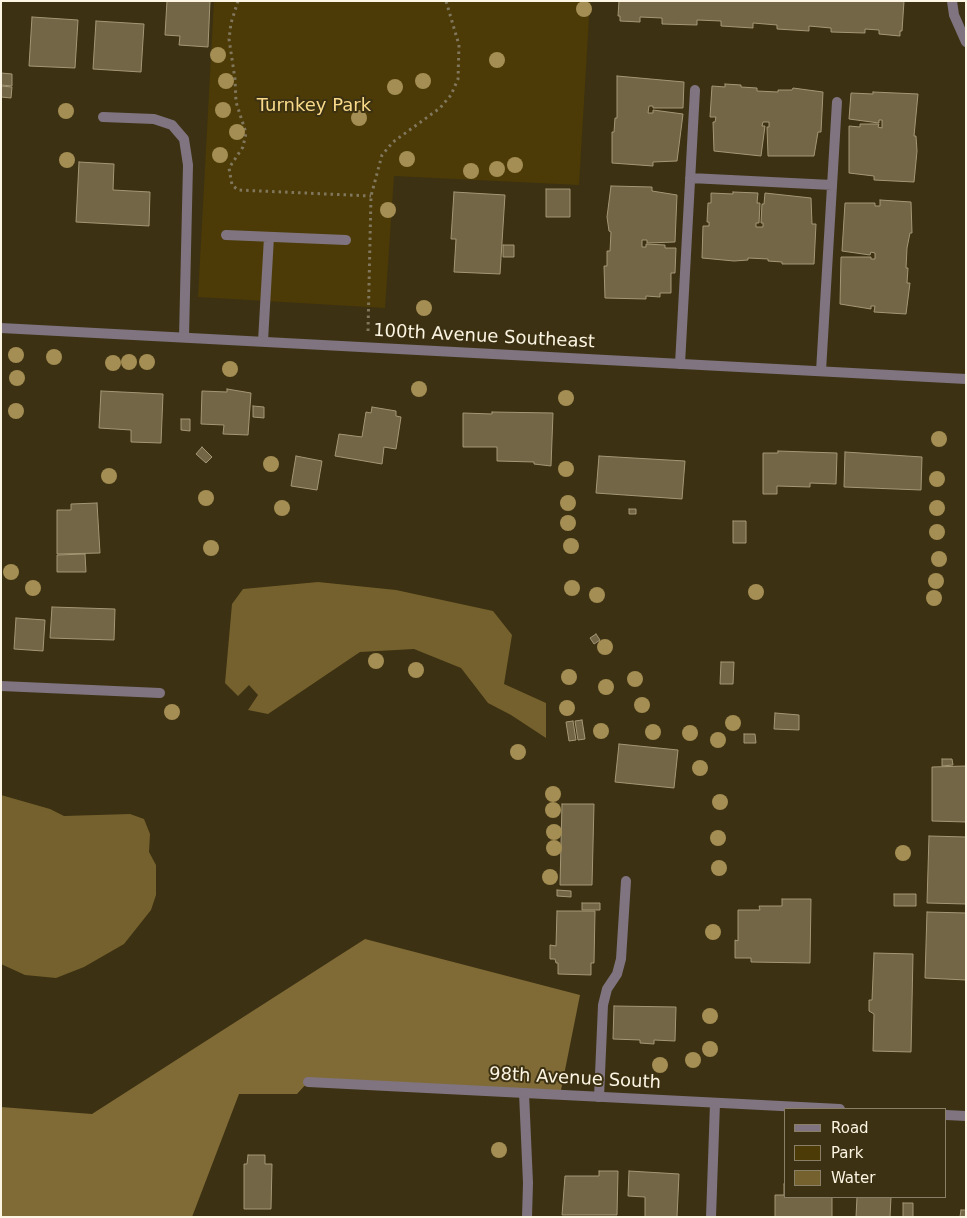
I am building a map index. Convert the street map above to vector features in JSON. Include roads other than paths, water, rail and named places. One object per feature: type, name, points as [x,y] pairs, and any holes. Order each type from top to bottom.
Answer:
[{"type":"street","points":[[952,1],[954,15],[966,42]]},
{"type":"street","points":[[680,364],[695,90]]},
{"type":"street","points":[[822,371],[837,102]]},
{"type":"street","points":[[103,116],[154,119],[172,125],[184,139],[188,165],[184,337]]},
{"type":"street","points":[[690,178],[832,185]]},
{"type":"street","points":[[226,235],[346,240]]},
{"type":"street","points":[[263,341],[269,237]]},
{"type":"street","name":"100th Avenue Southeast","points":[[1,328],[966,379]]},
{"type":"street","points":[[1,686],[160,693]]},
{"type":"street","points":[[598,1097],[603,1005],[607,989],[617,974],[621,959],[626,881]]},
{"type":"street","name":"98th Avenue South","points":[[308,1082],[819,1108]]},
{"type":"street","points":[[524,1093],[528,1184],[527,1217]]},
{"type":"street","points":[[711,1217],[715,1103]]},
{"type":"street","points":[[947,1115],[966,1116]]},
{"type":"water","points":[[318,582],[396,590],[493,611],[512,635],[504,684],[546,703],[546,738],[511,715],[488,703],[461,668],[414,649],[360,652],[268,714],[248,710],[258,695],[249,685],[238,696],[225,683],[232,604],[243,589]]},
{"type":"water","points":[[1,795],[50,809],[64,816],[130,814],[144,819],[150,834],[149,852],[156,865],[156,895],[151,910],[124,944],[84,967],[56,978],[25,975],[1,964]]},
{"type":"park label","name":"Turnkey Park","points":[[314,106]]}]
